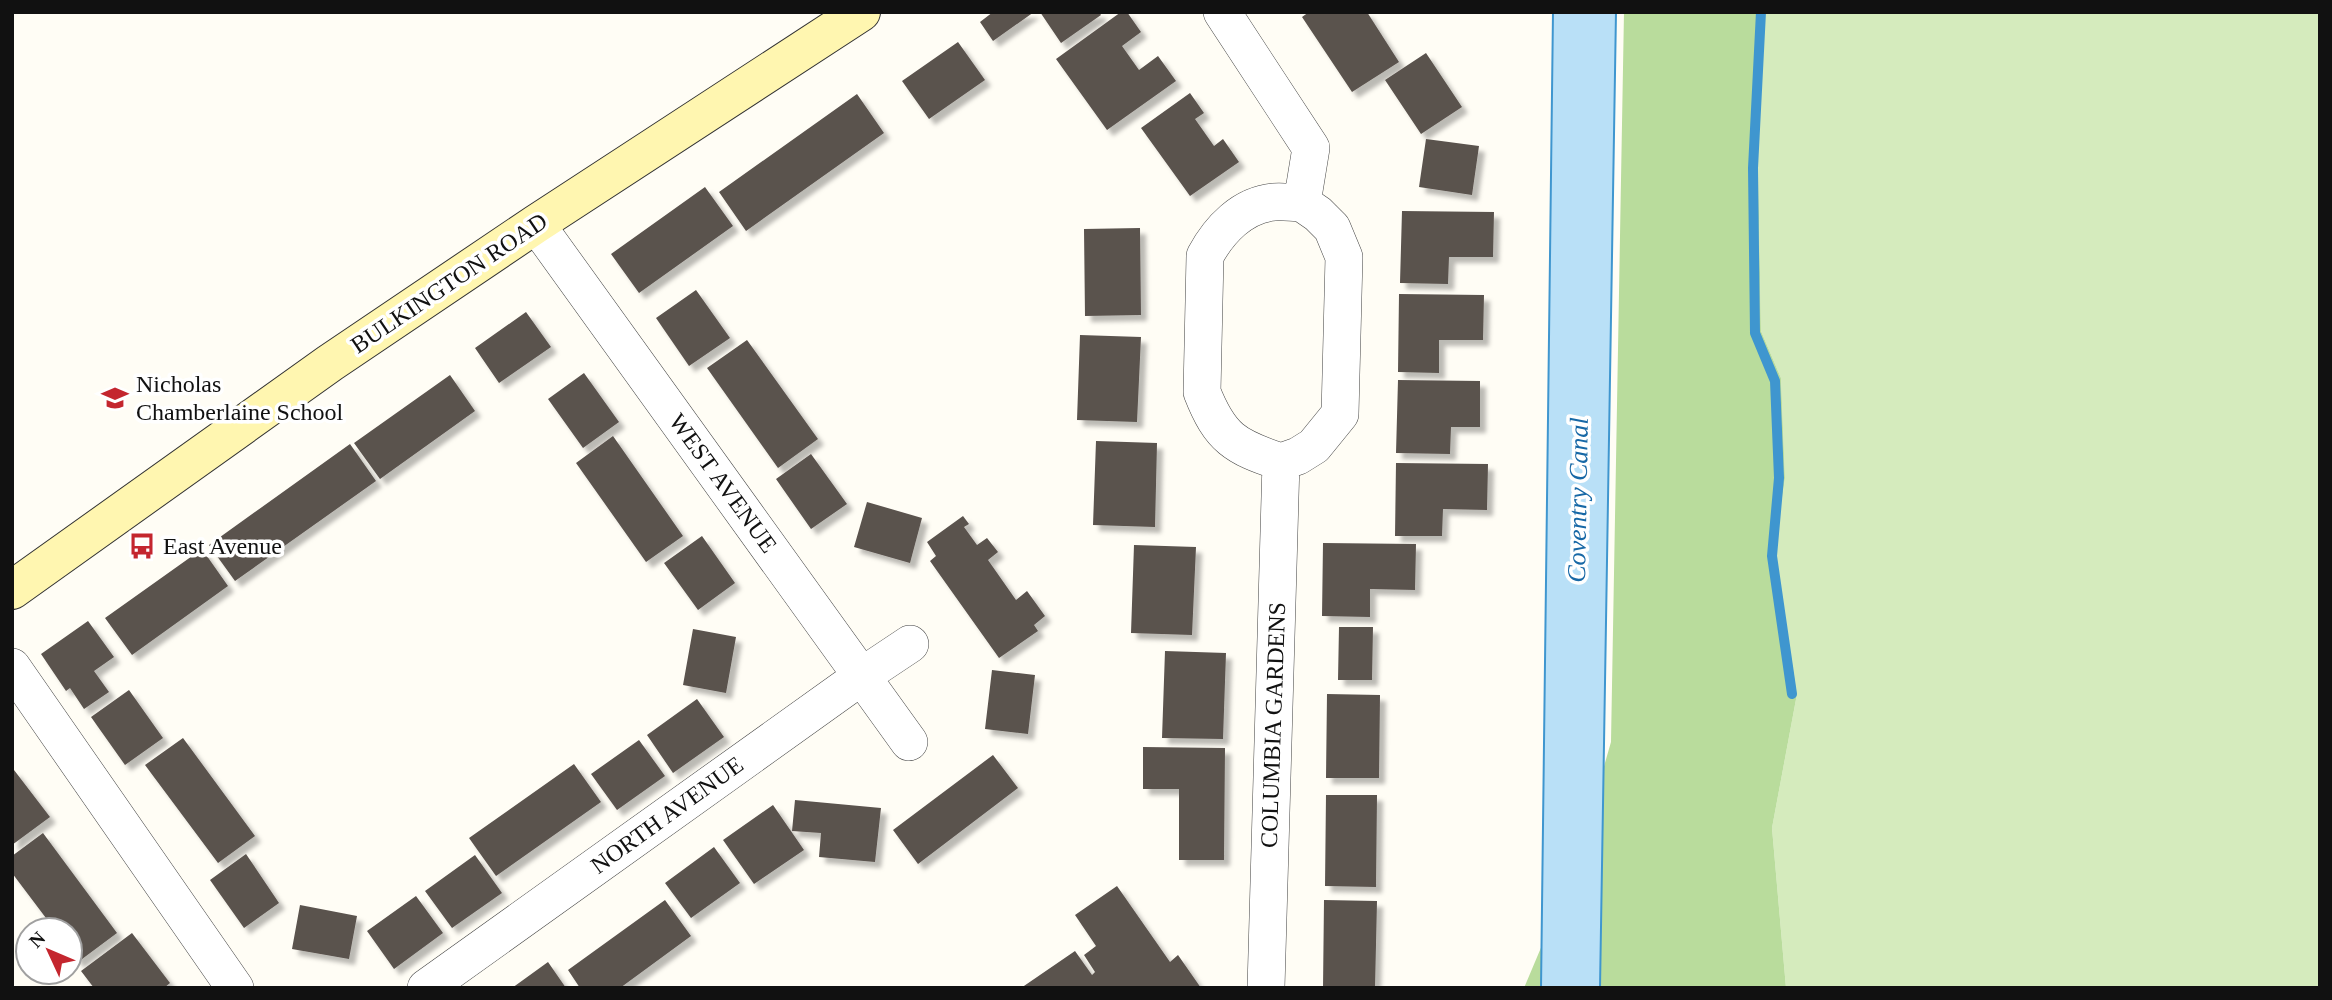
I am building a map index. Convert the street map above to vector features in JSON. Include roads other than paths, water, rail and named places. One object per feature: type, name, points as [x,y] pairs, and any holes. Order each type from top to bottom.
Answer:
[{"type":"main road","name":"BULKINGTON ROAD","points":[[12,590],[330,363],[536,224],[861,12]]},
{"type":"street","points":[[1222,12],[1311,148],[1302,203]]},
{"type":"street","points":[[1274,202],[1302,203],[1318,214],[1332,228],[1344,257],[1340,414],[1314,446],[1281,463],[1238,446],[1221,430],[1209,412],[1202,392],[1205,256],[1216,236],[1230,222],[1254,208],[1274,202]]},
{"type":"street","name":"WEST AVENUE","points":[[536,224],[909,742]]},
{"type":"street","name":"COLUMBIA GARDENS","points":[[1265,988],[1281,463]]},
{"type":"street","name":"NORTH AVENUE","points":[[426,988],[910,644]]},
{"type":"street","points":[[12,667],[235,988]]},
{"type":"water","name":"Coventry Canal","points":[[1553,12],[1616,12],[1600,988],[1541,988]]},
{"type":"waterway","points":[[1761,12],[1753,168],[1755,333],[1775,381],[1779,478],[1772,556],[1792,694]]},
{"type":"place","name":"Nicholas Chamberlaine School","points":[[115,398]]},
{"type":"place","name":"East Avenue","points":[[142,546]]}]
